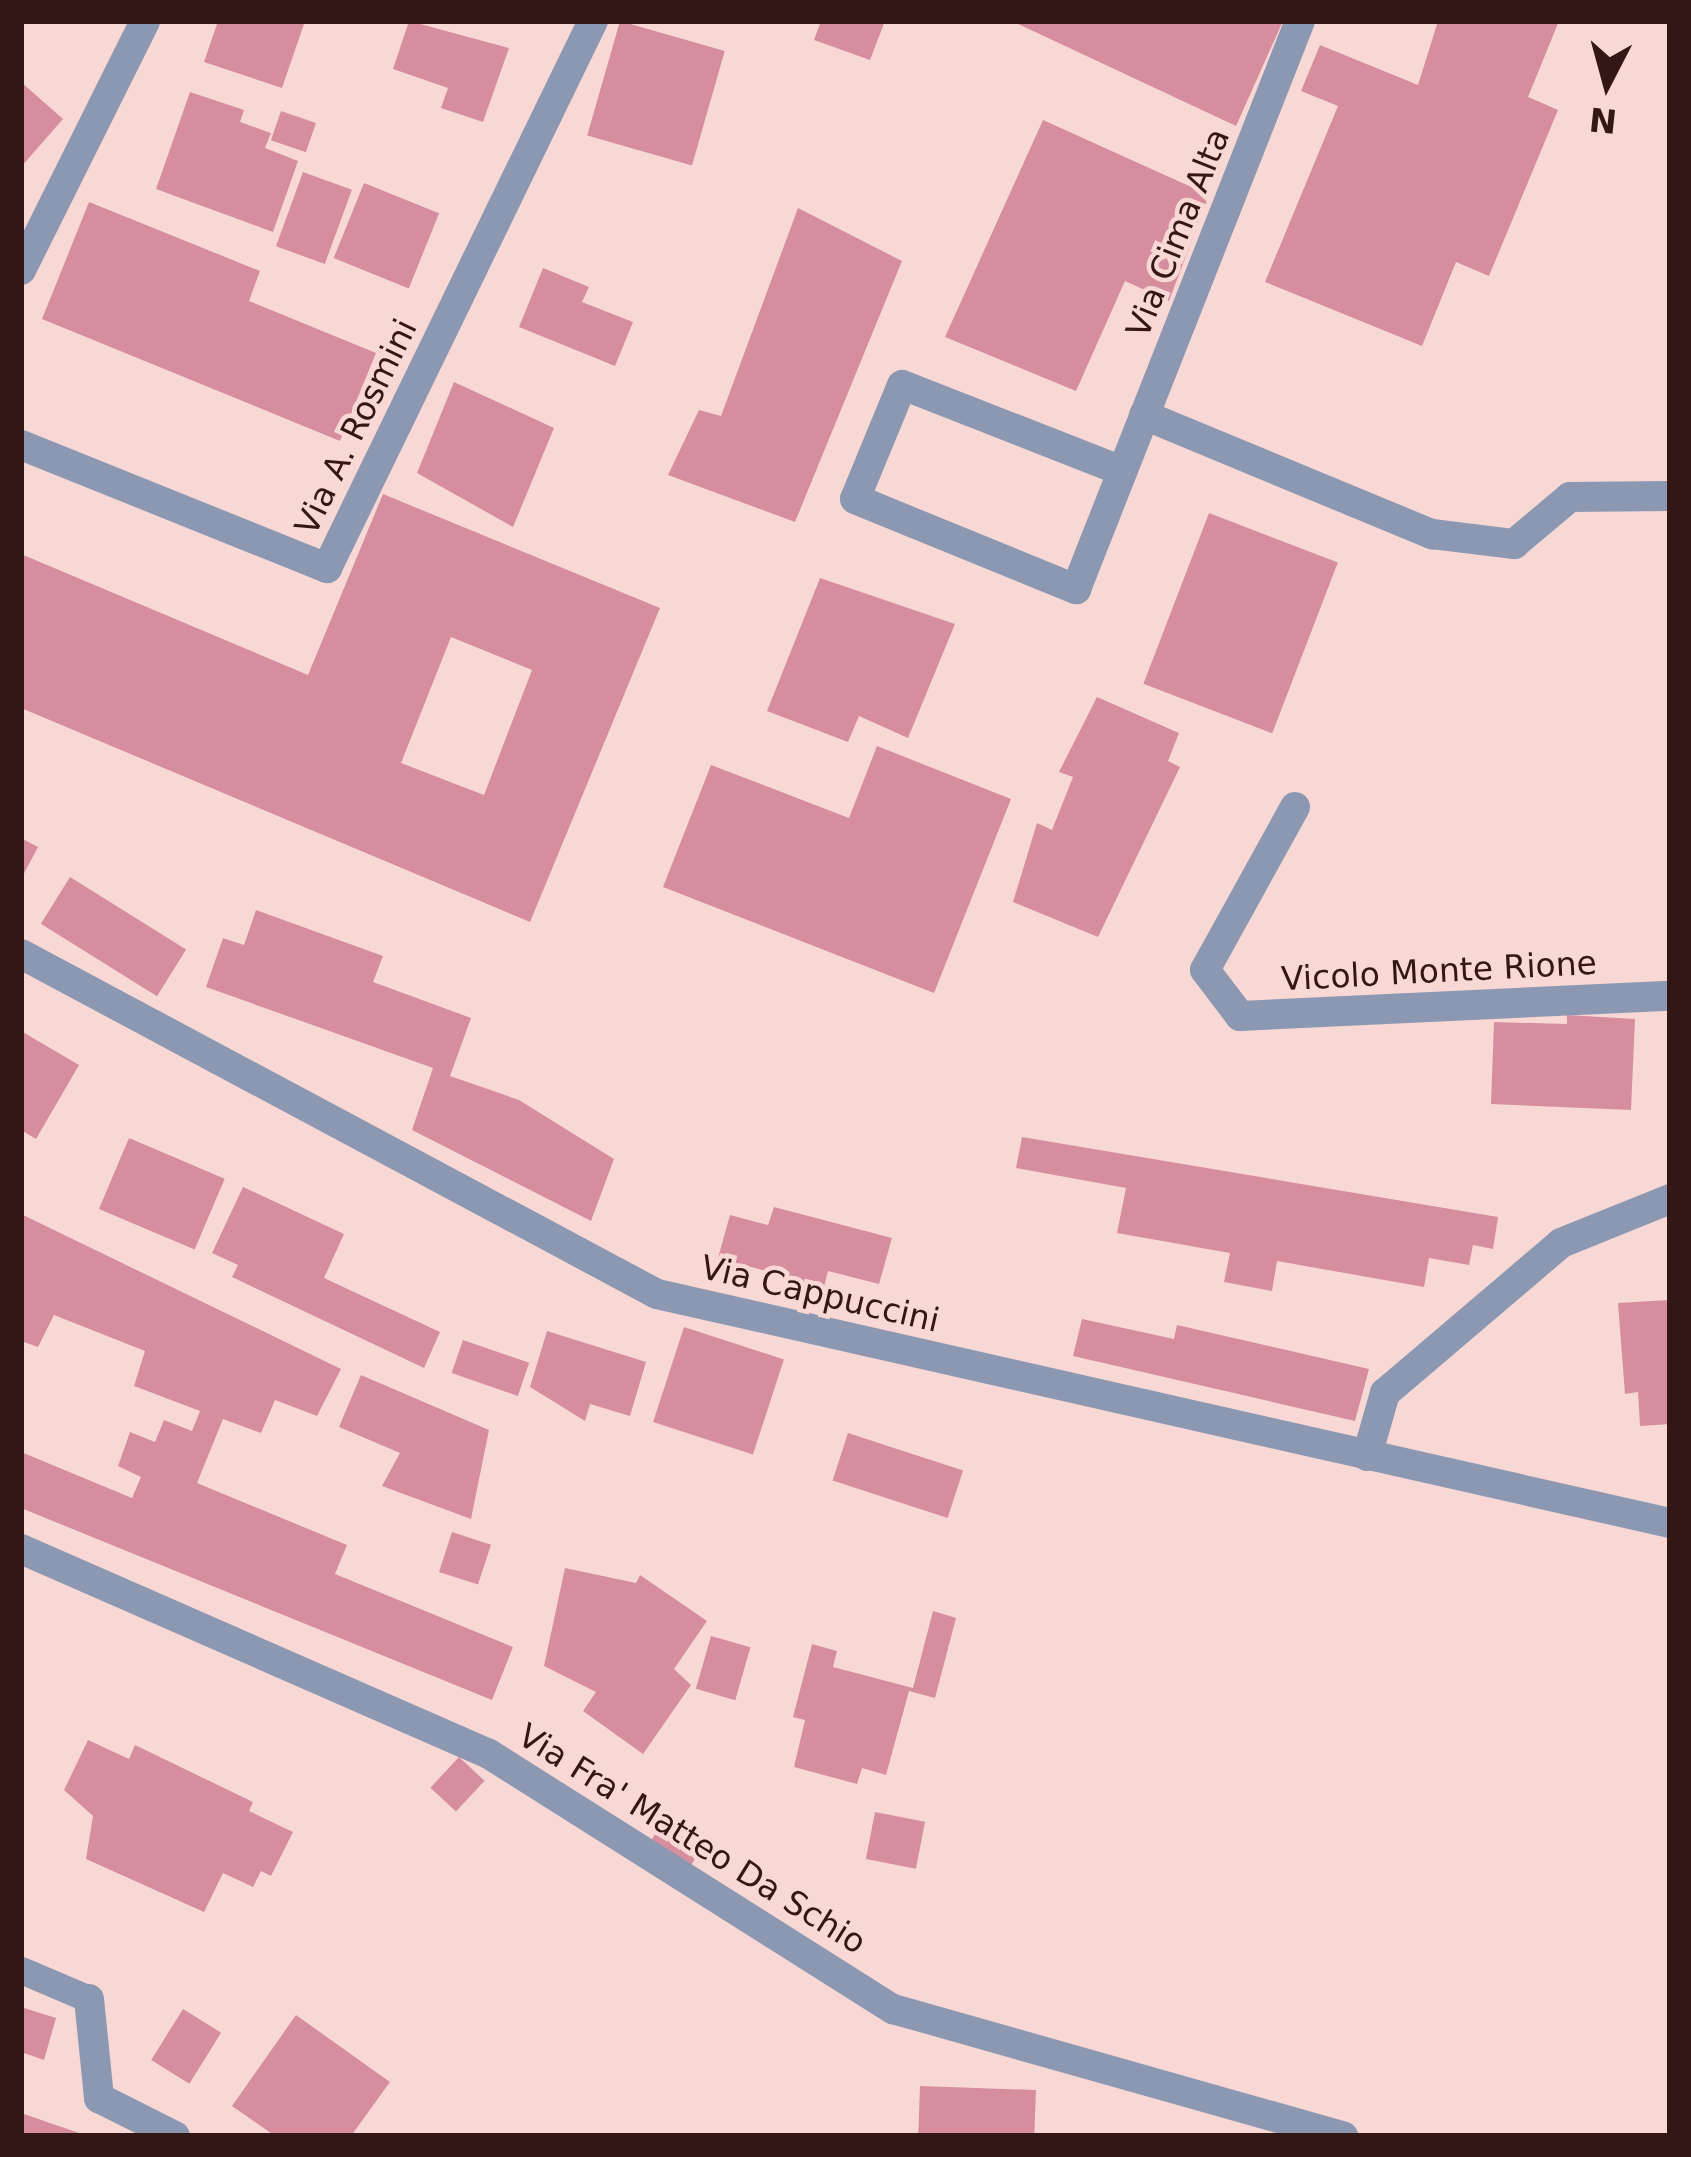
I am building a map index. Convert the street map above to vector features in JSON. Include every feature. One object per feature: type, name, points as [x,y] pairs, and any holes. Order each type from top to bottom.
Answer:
[{"type":"street","points":[[21,270],[145,21]]},
{"type":"street","name":"Via A. Rosmini","points":[[21,445],[327,568],[593,21]]},
{"type":"street","name":"Via Cima Alta","points":[[1122,471],[902,385],[855,499],[1076,589],[1300,21]]},
{"type":"street","points":[[1144,415],[1432,533],[1514,544],[1570,497],[1670,496]]},
{"type":"street","name":"Vicolo Monte Rione","points":[[1294,807],[1205,970],[1240,1016],[1670,996]]},
{"type":"street","name":"Via Cappuccini","points":[[21,954],[657,1294],[1670,1523]]},
{"type":"street","points":[[1367,1456],[1385,1393],[1561,1243],[1670,1199]]},
{"type":"street","name":"Via Fra' Matteo Da Schio","points":[[21,1549],[489,1754],[893,2009],[1342,2136]]},
{"type":"street","points":[[89,1999],[99,2098],[175,2136]]},
{"type":"lane","points":[[21,1970],[89,1999]]},
{"type":"building","points":[[218,21],[305,21],[282,88],[204,62]]},
{"type":"building","points":[[409,21],[509,48],[483,122],[441,108],[448,88],[393,69]]},
{"type":"building","points":[[620,21],[725,51],[692,165],[587,135]]},
{"type":"building","points":[[821,21],[885,21],[870,60],[814,40]]},
{"type":"building","points":[[1012,21],[1283,21],[1236,126]]},
{"type":"building","points":[[1438,21],[1559,21],[1528,97],[1558,110],[1489,276],[1456,262],[1422,346],[1265,282],[1338,106],[1301,91],[1320,45],[1418,85]]},
{"type":"building","points":[[21,82],[63,119],[21,167]]},
{"type":"building","points":[[190,92],[244,110],[240,122],[271,133],[265,148],[298,161],[273,232],[156,189]]},
{"type":"building","points":[[281,111],[316,123],[306,152],[271,140]]},
{"type":"building","points":[[1043,120],[1209,195],[1169,301],[1125,281],[1076,391],[945,337]]},
{"type":"building","points":[[303,172],[352,190],[325,264],[276,246]]},
{"type":"building","points":[[364,183],[439,213],[409,288],[334,258]]},
{"type":"building","points":[[89,202],[260,271],[249,301],[376,353],[340,441],[42,319]]},
{"type":"building","points":[[798,208],[902,261],[795,522],[668,475],[699,410],[721,416]]},
{"type":"building","points":[[543,268],[589,287],[582,302],[633,322],[615,366],[519,327]]},
{"type":"building","points":[[454,382],[554,428],[513,527],[417,473]]},
{"type":"building","points":[[383,494],[660,608],[530,922],[21,708],[21,554],[308,675]],"holes":[[[451,637],[532,670],[484,795],[401,763]]]},
{"type":"building","points":[[1209,513],[1338,562],[1272,733],[1143,684]]},
{"type":"building","points":[[820,578],[955,624],[908,738],[859,716],[848,742],[767,711]]},
{"type":"building","points":[[1097,697],[1179,733],[1168,761],[1180,767],[1098,937],[1013,902],[1037,823],[1052,830],[1073,777],[1059,772]]},
{"type":"building","points":[[877,746],[1011,799],[934,993],[663,887],[711,765],[849,818]]},
{"type":"building","points":[[21,838],[38,847],[21,879]]},
{"type":"building","points":[[70,877],[186,950],[157,996],[41,924]]},
{"type":"building","points":[[256,910],[383,956],[373,982],[471,1018],[450,1076],[519,1100],[614,1159],[591,1221],[412,1130],[433,1068],[206,987],[223,938],[244,945]]},
{"type":"building","points":[[1567,1015],[1635,1019],[1631,1110],[1491,1104],[1494,1022],[1567,1024]]},
{"type":"building","points":[[21,1031],[79,1065],[36,1139],[21,1130]]},
{"type":"building","points":[[1022,1137],[1498,1217],[1493,1249],[1473,1245],[1469,1265],[1429,1258],[1424,1287],[1277,1261],[1272,1291],[1224,1282],[1230,1253],[1117,1233],[1126,1188],[1016,1168]]},
{"type":"building","points":[[129,1138],[225,1179],[195,1250],[99,1209]]},
{"type":"building","points":[[243,1187],[344,1234],[324,1278],[440,1332],[424,1368],[232,1277],[238,1265],[212,1253]]},
{"type":"building","points":[[774,1207],[892,1238],[879,1284],[828,1271],[824,1287],[718,1258],[730,1215],[768,1225]]},
{"type":"building","points":[[21,1214],[341,1369],[317,1416],[275,1400],[261,1433],[223,1419],[197,1483],[347,1545],[335,1574],[513,1647],[492,1700],[21,1508],[21,1452],[132,1498],[141,1477],[118,1466],[130,1432],[155,1442],[164,1420],[192,1431],[200,1411],[134,1386],[145,1351],[54,1315],[38,1347],[21,1341]]},
{"type":"building","points":[[1670,1300],[1670,1424],[1640,1426],[1638,1392],[1625,1394],[1618,1303]]},
{"type":"building","points":[[1082,1319],[1174,1339],[1177,1325],[1369,1369],[1355,1421],[1073,1356]]},
{"type":"building","points":[[684,1327],[784,1359],[753,1455],[653,1422]]},
{"type":"building","points":[[547,1331],[646,1362],[630,1416],[590,1404],[585,1421],[530,1387]]},
{"type":"building","points":[[463,1340],[529,1363],[518,1396],[452,1373]]},
{"type":"building","points":[[361,1375],[489,1430],[471,1519],[382,1486],[400,1453],[339,1427]]},
{"type":"building","points":[[848,1433],[963,1470],[948,1518],[833,1481]]},
{"type":"building","points":[[452,1532],[491,1545],[478,1585],[439,1572]]},
{"type":"building","points":[[565,1568],[636,1583],[640,1575],[707,1621],[674,1669],[691,1685],[643,1754],[583,1711],[596,1692],[544,1666]]},
{"type":"building","points":[[933,1611],[956,1618],[935,1698],[909,1691],[886,1775],[862,1768],[857,1784],[794,1767],[805,1720],[793,1717],[812,1644],[837,1651],[833,1667],[913,1688]]},
{"type":"building","points":[[711,1636],[750,1647],[735,1700],[696,1689]]},
{"type":"building","points":[[88,1740],[129,1759],[135,1745],[253,1802],[249,1811],[293,1832],[271,1876],[261,1871],[253,1887],[223,1873],[204,1912],[86,1859],[93,1816],[64,1790]]},
{"type":"building","points":[[459,1757],[485,1781],[456,1812],[430,1788]]},
{"type":"building","points":[[875,1812],[925,1822],[916,1869],[866,1859]]},
{"type":"building","points":[[661,1824],[701,1848],[688,1870],[648,1845]]},
{"type":"building","points":[[21,2007],[56,2018],[44,2060],[21,2052]]},
{"type":"building","points":[[183,2009],[221,2033],[189,2084],[151,2060]]},
{"type":"building","points":[[296,2015],[390,2082],[351,2136],[275,2136],[232,2106]]},
{"type":"building","points":[[920,2086],[1036,2090],[1034,2136],[918,2136]]},
{"type":"building","points":[[21,2113],[85,2135],[85,2136],[21,2136]]}]
